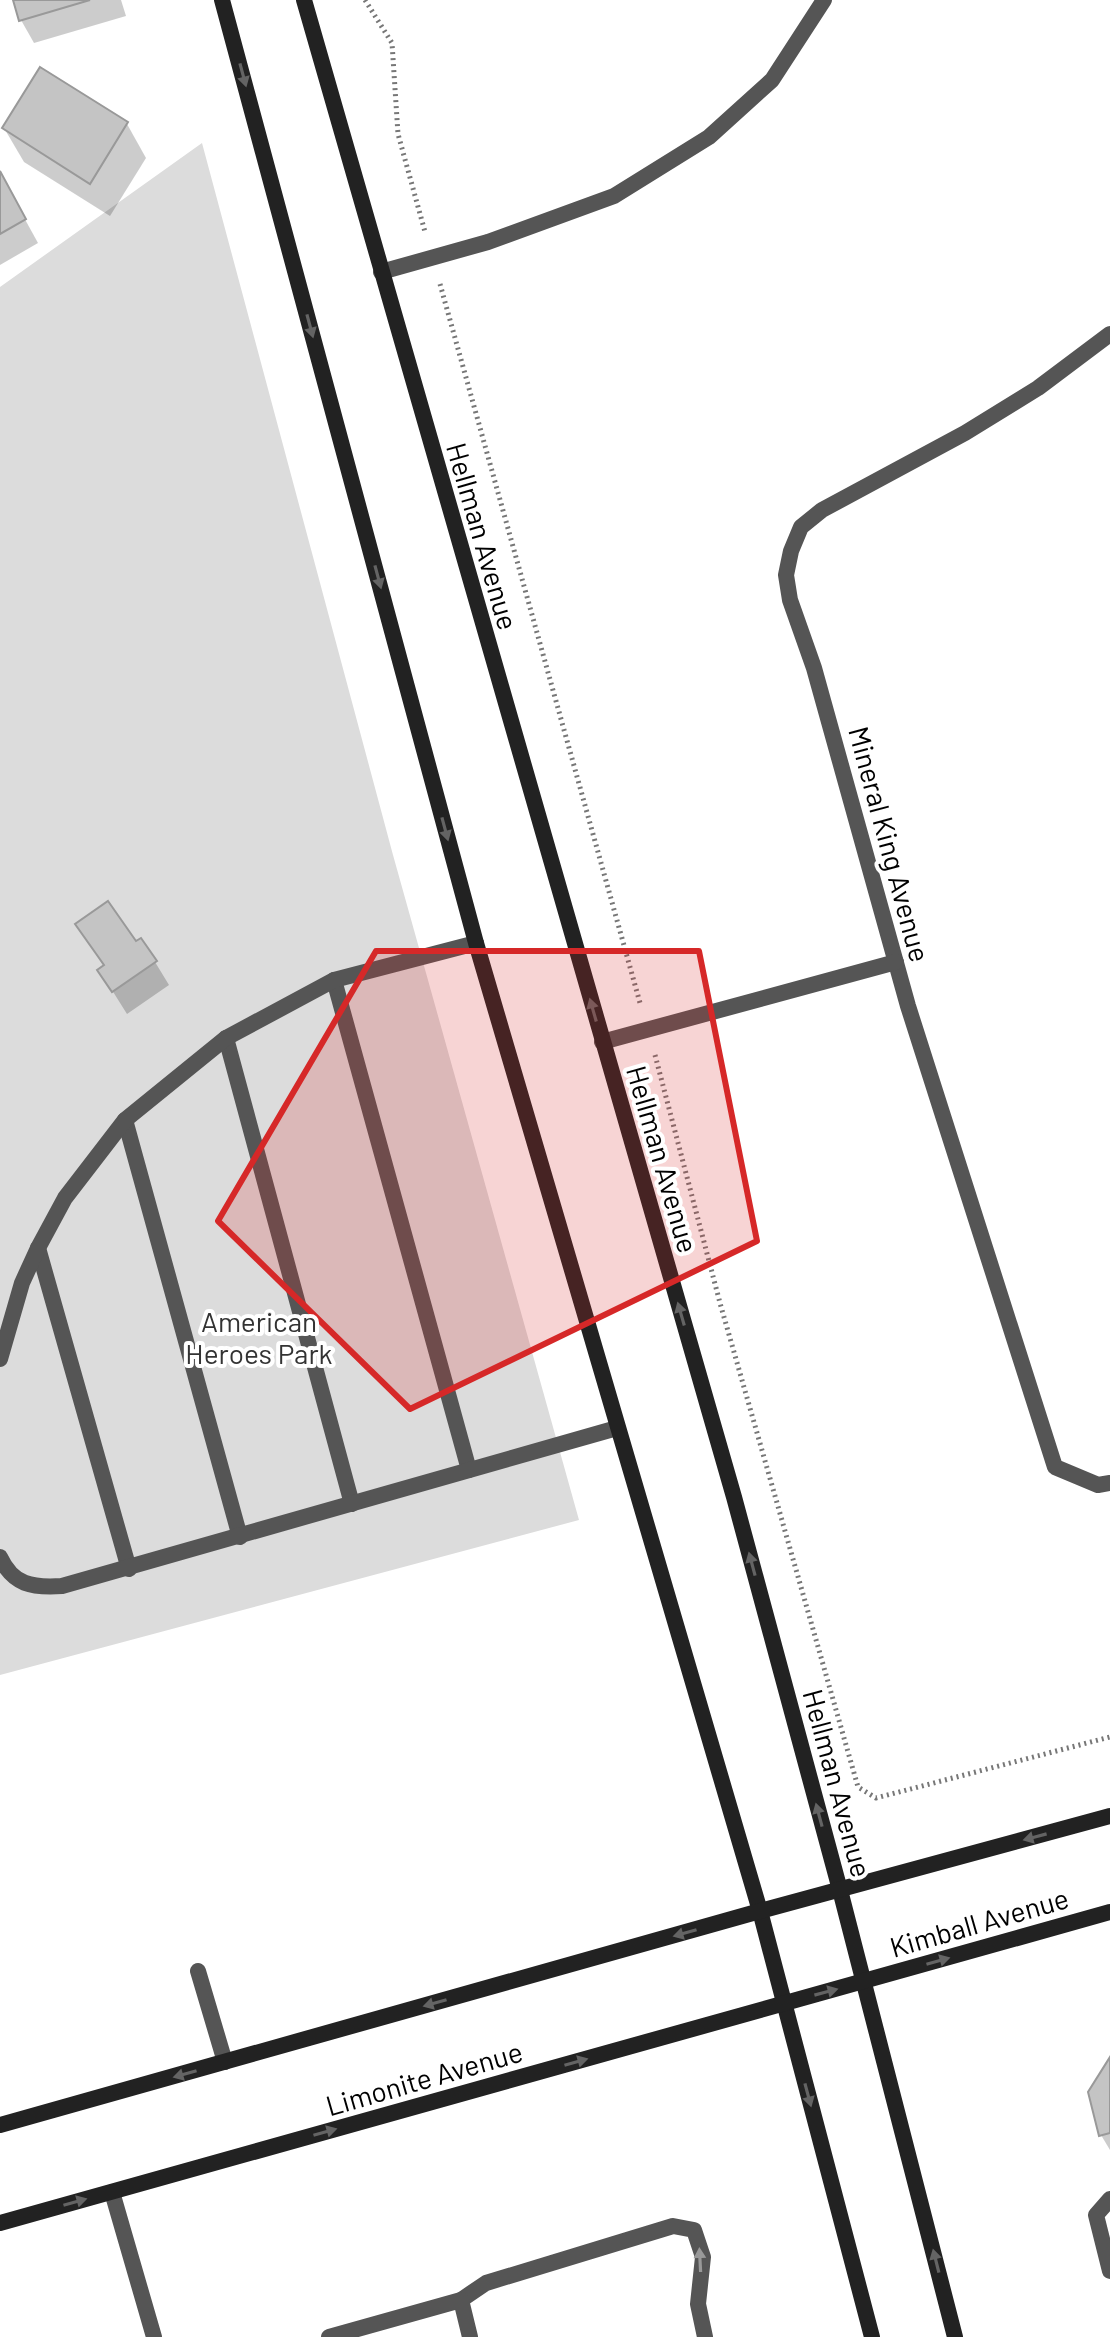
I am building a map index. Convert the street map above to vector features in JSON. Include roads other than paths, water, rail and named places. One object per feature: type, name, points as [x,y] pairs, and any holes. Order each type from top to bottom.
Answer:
[{"type":"main road","points":[[222,0],[476,943],[760,1911],[872,2337]]},
{"type":"main road","name":"Hellman Avenue","points":[[304,0],[734,1497],[840,1890],[955,2337]]},
{"type":"main road","points":[[0,2125],[1110,1816]]},
{"type":"main road","name":"Kimball Avenue","points":[[863,1982],[1110,1912]]},
{"type":"main road","name":"Limonite Avenue","points":[[0,2223],[863,1982]]},
{"type":"street","points":[[381,272],[488,242],[614,196],[709,137],[772,80],[824,0]]},
{"type":"street","name":"Mineral King Avenue","points":[[1110,334],[1038,388],[904,467],[822,510],[801,527],[786,575],[790,600],[814,668],[896,962],[1055,1467],[1098,1485],[1110,1483]]},
{"type":"street","points":[[0,1359],[22,1283],[38,1248],[65,1198],[125,1120],[226,1038],[334,980],[476,943]]},
{"type":"street","points":[[602,1042],[896,962]]},
{"type":"street","points":[[334,980],[469,1470]]},
{"type":"street","points":[[226,1038],[352,1504]]},
{"type":"street","points":[[125,1120],[240,1537]]},
{"type":"street","points":[[38,1248],[129,1569]]},
{"type":"street","points":[[0,1557],[8,1573],[26,1584],[42,1588],[62,1586],[617,1428]]},
{"type":"street","points":[[198,1971],[225,2062]]},
{"type":"street","points":[[112,2192],[154,2337]]},
{"type":"street","points":[[1110,2199],[1096,2215],[1110,2271]]},
{"type":"street","points":[[329,2337],[461,2300],[486,2283],[673,2226],[694,2230],[703,2257],[698,2304],[705,2337]]},
{"type":"street","points":[[461,2300],[470,2337]]},
{"type":"park label","name":"American Heroes Park","points":[[259,1337]]}]
